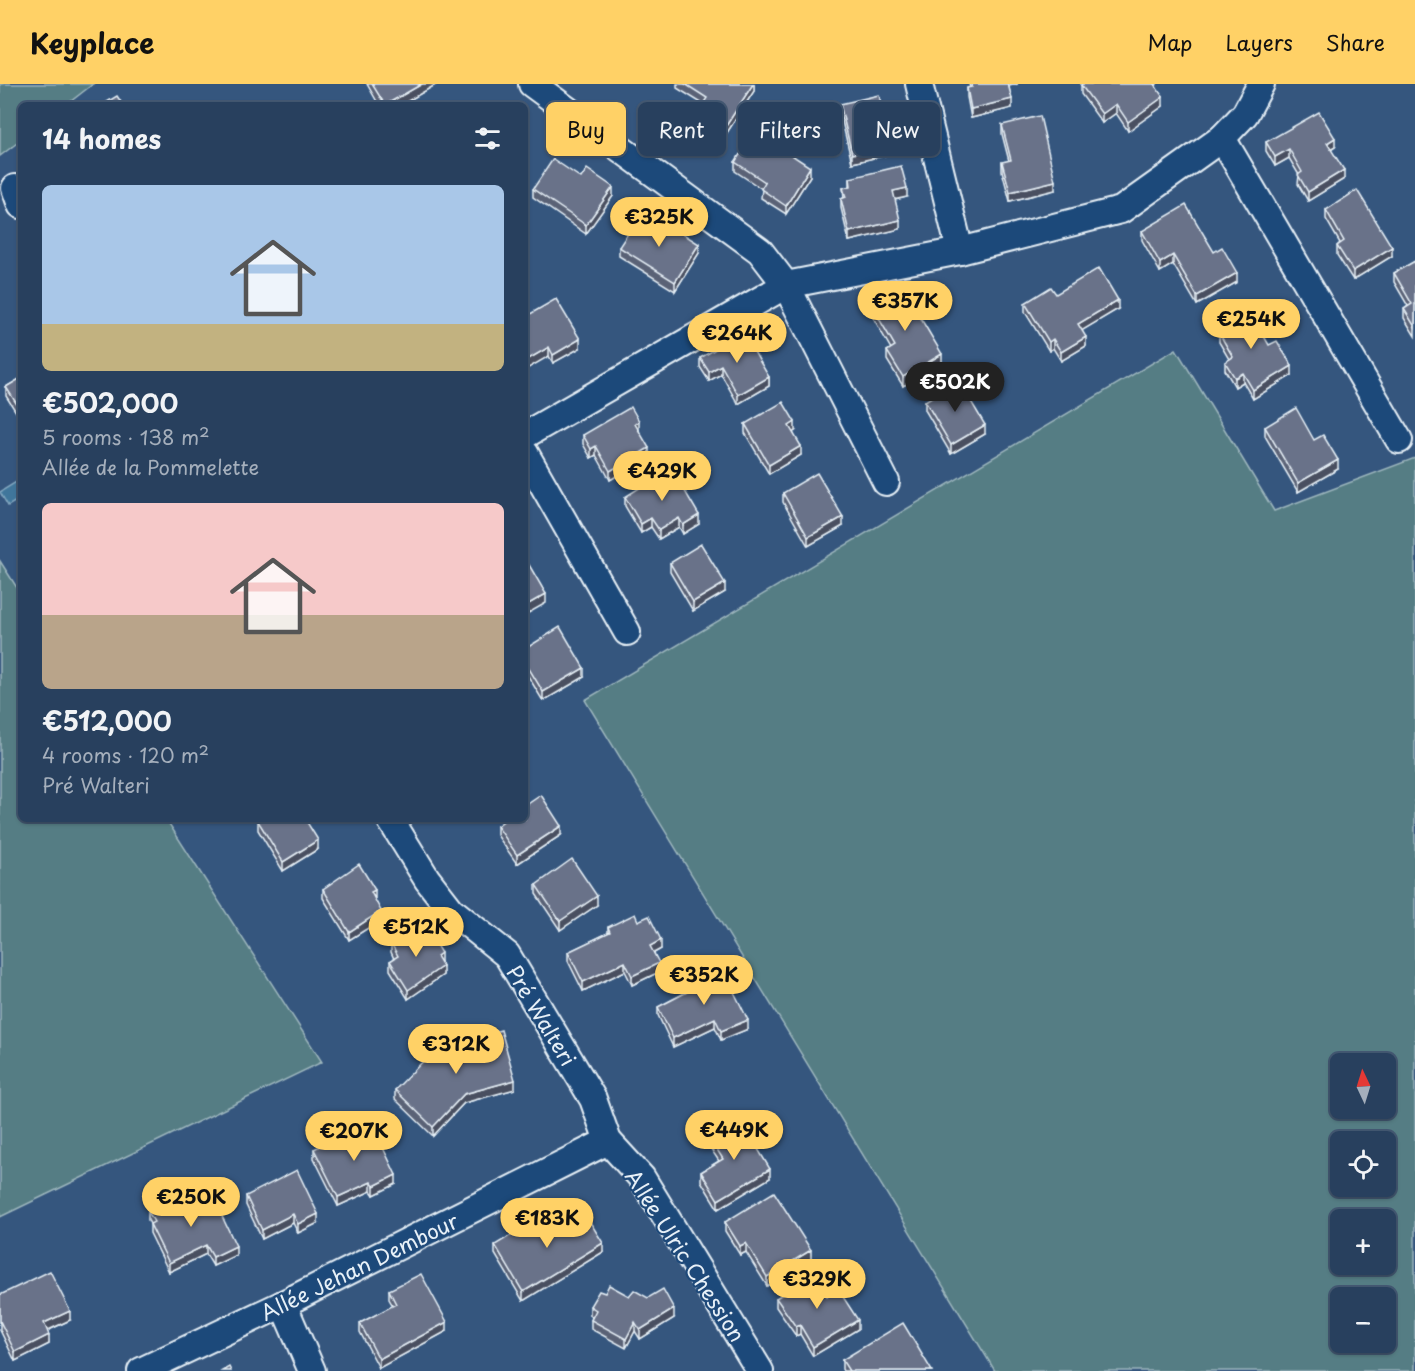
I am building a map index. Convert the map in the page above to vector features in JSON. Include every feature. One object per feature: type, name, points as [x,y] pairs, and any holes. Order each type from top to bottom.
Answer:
[{"type":"street","points":[[532,84],[760,251],[786,285],[886,482]]},
{"type":"street","points":[[919,84],[960,251]]},
{"type":"street","points":[[528,433],[786,285],[960,251],[1121,210],[1222,138],[1245,114],[1260,84]]},
{"type":"street","points":[[1222,138],[1399,440]]},
{"type":"street","points":[[528,458],[627,632]]},
{"type":"street","name":"Pré Walteri","points":[[392,822],[427,879],[451,910],[507,955],[592,1099],[608,1141]]},
{"type":"street","name":"Allée Jehan Dembour","points":[[141,1371],[283,1304],[608,1141]]},
{"type":"street","name":"Allée Ulric Chession","points":[[608,1141],[642,1178],[760,1371]]},
{"type":"street","points":[[283,1304],[312,1371]]},
{"type":"green space","points":[[0,84],[93,84],[70,102],[18,102],[18,142],[0,156]]},
{"type":"green space","points":[[1176,349],[1274,511],[1415,458],[1415,1371],[995,1371],[585,700]]},
{"type":"green space","points":[[0,561],[18,589],[18,822],[168,822],[322,1062],[0,1217]]},
{"type":"water","points":[[18,481],[18,500],[8,506],[0,492]]},
{"type":"building","points":[[372,84],[422,84],[390,102],[383,102]]},
{"type":"building","points":[[685,84],[753,84],[741,102],[738,102],[738,107],[726,126],[726,102],[704,102],[707,98]]},
{"type":"building","points":[[971,84],[1008,84],[1012,99],[971,109],[967,88],[972,87]]},
{"type":"building","points":[[1082,84],[1154,84],[1163,97],[1128,122],[1116,104],[1102,114]]},
{"type":"building","points":[[879,95],[881,102],[854,102],[854,154],[852,154],[842,112],[842,104]]},
{"type":"building","points":[[117,96],[121,102],[107,102]]},
{"type":"building","points":[[1319,112],[1335,138],[1327,143],[1344,170],[1308,192],[1298,175],[1302,172],[1289,149],[1275,157],[1266,142]]},
{"type":"building","points":[[1040,116],[1055,181],[1010,192],[1002,162],[1011,160],[1002,125]]},
{"type":"building","points":[[739,156],[793,156],[810,167],[786,206],[761,189],[765,182],[735,162]]},
{"type":"building","points":[[553,159],[581,178],[587,169],[613,187],[586,225],[533,189]]},
{"type":"building","points":[[901,166],[907,188],[893,191],[900,220],[849,232],[841,199],[846,197],[843,188],[851,186],[850,178]]},
{"type":"building","points":[[1357,190],[1392,247],[1353,271],[1337,246],[1344,241],[1326,210]]},
{"type":"building","points":[[1186,205],[1214,252],[1222,247],[1237,273],[1197,296],[1173,255],[1160,263],[1142,231]]},
{"type":"building","points":[[640,215],[670,234],[674,228],[699,244],[675,282],[619,247]]},
{"type":"building","points":[[1415,261],[1415,327],[1404,309],[1412,304],[1394,273]]},
{"type":"building","points":[[1099,268],[1118,300],[1078,324],[1086,337],[1061,352],[1053,339],[1049,342],[1025,303],[1051,287],[1056,294]]},
{"type":"building","points":[[898,286],[905,298],[908,297],[942,354],[903,377],[887,351],[895,346],[870,303]]},
{"type":"building","points":[[556,299],[580,339],[553,355],[549,347],[528,359],[528,315]]},
{"type":"building","points":[[1237,306],[1244,318],[1251,314],[1269,345],[1277,341],[1292,366],[1253,390],[1243,373],[1235,378],[1225,362],[1233,357],[1219,333],[1225,329],[1218,317]]},
{"type":"building","points":[[743,333],[769,377],[738,395],[721,365],[709,372],[700,358]]},
{"type":"building","points":[[18,380],[18,406],[6,387]]},
{"type":"building","points":[[959,381],[985,425],[951,445],[925,401]]},
{"type":"building","points":[[783,402],[795,422],[789,426],[801,446],[769,465],[745,424]]},
{"type":"building","points":[[631,407],[639,421],[635,424],[649,448],[610,471],[596,446],[591,449],[583,435]]},
{"type":"building","points":[[1296,408],[1314,440],[1323,435],[1338,460],[1298,483],[1265,427]]},
{"type":"building","points":[[668,470],[676,484],[679,481],[699,515],[683,525],[679,518],[659,530],[651,518],[641,524],[625,497]]},
{"type":"building","points":[[817,473],[843,517],[808,537],[783,493]]},
{"type":"building","points":[[701,544],[725,583],[693,602],[670,563]]},
{"type":"building","points":[[528,563],[546,594],[528,604]]},
{"type":"building","points":[[560,627],[584,668],[543,692],[528,667],[528,647]]},
{"type":"building","points":[[541,795],[561,826],[517,855],[497,826],[502,822],[528,822],[528,804]]},
{"type":"building","points":[[259,822],[307,822],[318,840],[283,862]]},
{"type":"building","points":[[572,859],[597,896],[560,921],[536,885]]},
{"type":"building","points":[[359,864],[375,890],[371,892],[381,911],[349,932],[323,889]]},
{"type":"building","points":[[635,914],[638,921],[649,916],[661,940],[650,946],[659,963],[632,976],[625,962],[583,982],[568,952],[610,932],[608,927]]},
{"type":"building","points":[[418,927],[424,938],[430,935],[441,953],[437,956],[443,966],[408,990],[390,961],[398,956],[391,943]]},
{"type":"building","points":[[723,970],[748,1020],[721,1031],[715,1018],[673,1038],[658,1007],[699,986],[696,982]]},
{"type":"building","points":[[501,1030],[515,1080],[464,1094],[433,1127],[395,1090],[436,1048]]},
{"type":"building","points":[[740,1119],[770,1169],[718,1200],[701,1172],[723,1159],[709,1137]]},
{"type":"building","points":[[352,1130],[358,1142],[376,1133],[396,1175],[374,1186],[371,1182],[338,1197],[314,1149]]},
{"type":"building","points":[[297,1170],[318,1214],[298,1224],[293,1214],[262,1230],[246,1196]]},
{"type":"building","points":[[774,1192],[811,1250],[767,1277],[746,1243],[740,1246],[725,1222]]},
{"type":"building","points":[[211,1193],[236,1246],[213,1257],[206,1245],[169,1263],[150,1224],[154,1222],[148,1211],[182,1196],[186,1206]]},
{"type":"building","points":[[582,1209],[603,1243],[523,1292],[495,1245],[533,1222],[541,1235]]},
{"type":"building","points":[[50,1271],[70,1311],[44,1323],[49,1335],[15,1352],[0,1321],[0,1295]]},
{"type":"building","points":[[421,1274],[447,1322],[379,1359],[360,1323],[396,1304],[389,1290]]},
{"type":"building","points":[[813,1275],[827,1296],[838,1289],[858,1320],[813,1347],[800,1325],[796,1327],[776,1298]]},
{"type":"building","points":[[609,1285],[629,1296],[634,1290],[648,1298],[663,1289],[674,1309],[640,1330],[635,1322],[626,1339],[591,1320],[596,1310],[590,1306],[599,1291],[605,1293]]},
{"type":"building","points":[[903,1323],[932,1371],[849,1371],[842,1360]]}]
